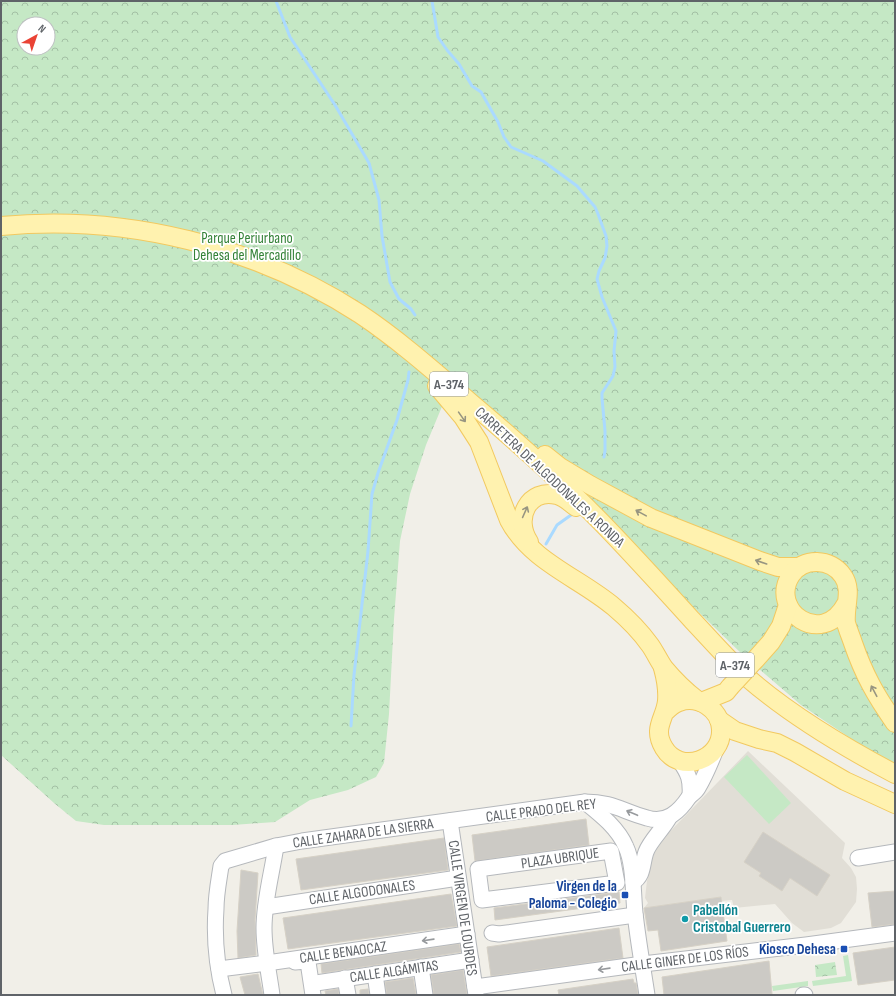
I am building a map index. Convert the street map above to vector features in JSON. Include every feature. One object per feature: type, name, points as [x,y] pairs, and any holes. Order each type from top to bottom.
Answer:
[{"type":"main road","name":"CARRETERA DE ALGODONALES A RONDA","points":[[1,226],[29,224],[79,224],[138,230],[197,242],[226,251],[284,273],[327,294],[360,314],[413,354],[485,415],[556,479],[602,523],[736,666],[750,679],[827,736],[895,774]]},
{"type":"main road","points":[[413,354],[426,374],[444,392],[479,442],[509,520],[522,540],[550,564],[597,593],[615,607],[633,624],[649,643],[663,667],[679,685],[699,701],[708,705],[719,718],[735,731],[777,743],[845,781],[895,804]]},
{"type":"main road","points":[[485,415],[513,430],[566,470],[590,485],[650,518],[778,567],[799,567],[809,563],[818,562],[828,564],[837,569],[843,576],[847,585],[848,594],[846,604],[846,623],[861,667],[879,701],[895,724]]},
{"type":"main road","points":[[531,548],[524,535],[522,517],[526,508],[539,496],[548,494],[558,495],[602,523]]},
{"type":"main road","points":[[799,567],[792,574],[787,584],[786,595],[788,605],[799,619],[807,623],[817,624],[831,621],[842,612],[846,604]]},
{"type":"main road","points":[[663,667],[667,684],[667,702],[658,730],[660,740],[664,749],[671,756],[679,760],[689,762],[700,761],[709,756],[716,748],[720,738],[721,729],[719,718],[728,690],[771,642],[780,626],[788,605]]},
{"type":"main road","points":[[771,642],[786,632],[807,623]]},
{"type":"main road","points":[[664,712],[679,702],[688,700],[699,701],[728,690]]},
{"type":"main road","points":[[716,748],[741,740],[759,739]]},
{"type":"street","points":[[633,882],[640,876],[647,849],[669,818],[679,810],[697,789],[716,748]]},
{"type":"street","points":[[679,760],[688,773],[691,784],[690,796]]},
{"type":"street","points":[[585,802],[611,825],[623,841],[628,853],[633,882],[635,915],[647,995]]},
{"type":"street","name":"CALLE PRADO DEL REY","points":[[450,821],[585,802],[606,803],[638,816],[655,820],[669,818]]},
{"type":"street","name":"CALLE ZAHARA DE LA SIERRA","points":[[224,995],[219,969],[216,940],[216,909],[221,866],[225,861],[276,846],[302,841],[450,821]]},
{"type":"street","name":"CALLE VIRGEN DE LOURDES","points":[[450,821],[472,960],[475,991]]},
{"type":"street","points":[[272,995],[264,928],[266,906],[276,846]]},
{"type":"street","name":"PLAZA UBRIQUE","points":[[612,851],[617,883],[482,900],[478,869],[612,851]]},
{"type":"street","points":[[858,858],[895,852]]},
{"type":"street","name":"CALLE ALGODONALES","points":[[266,906],[458,878]]},
{"type":"street","points":[[492,933],[499,934],[635,915]]},
{"type":"street","name":"CALLE GINER DE LOS RÍOS","points":[[475,991],[643,964],[895,933]]},
{"type":"street","name":"CALLE BENAOCAZ","points":[[219,969],[467,934]]},
{"type":"street","points":[[311,956],[316,991]]},
{"type":"street","name":"CALLE ALGÁMITAS","points":[[316,991],[345,978],[472,960]]},
{"type":"street","points":[[278,995],[273,969],[274,967],[277,965],[306,961],[308,962],[316,991]]},
{"type":"street","points":[[421,968],[425,995]]},
{"type":"street","points":[[375,974],[378,995]]},
{"type":"street","points":[[345,978],[348,995]]},
{"type":"shaded area","points":[[748,751],[845,843],[842,858],[851,868],[856,877],[857,889],[856,902],[841,923],[831,928],[804,932],[792,923],[775,904],[734,908],[732,900],[722,901],[721,897],[644,908],[648,903],[645,898],[647,881],[653,852],[656,846]]},
{"type":"green space","name":"Parque Periurbano Dehesa del Mercadillo","points":[[1,1],[895,1],[895,764],[862,746],[801,705],[745,657],[453,380],[426,445],[410,494],[400,541],[389,714],[384,763],[376,777],[348,790],[310,800],[275,822],[233,825],[104,825],[76,821],[1,755]]},
{"type":"green space","points":[[747,755],[791,803],[769,824],[724,777]]},
{"type":"green space","points":[[848,955],[852,981],[813,986],[812,981],[846,976],[843,956]]},
{"type":"green space","points":[[835,962],[837,975],[816,977],[815,965]]},
{"type":"green space","points":[[808,981],[808,986],[773,991],[772,986]]},
{"type":"building","points":[[586,819],[589,845],[475,861],[472,835]]},
{"type":"building","points":[[763,832],[830,875],[817,896],[790,878],[782,891],[759,876],[761,873],[744,862]]},
{"type":"building","points":[[444,838],[448,870],[301,890],[296,859]]},
{"type":"building","points":[[241,870],[258,873],[255,920],[256,955],[238,958],[237,931]]},
{"type":"building","points":[[895,891],[895,924],[872,927],[868,893]]},
{"type":"building","points":[[619,892],[620,903],[495,920],[494,908]]},
{"type":"building","points":[[451,894],[457,926],[288,949],[283,918]]},
{"type":"building","name":"Pabellón Cristobal Guerrero","points":[[721,897],[727,941],[661,951],[658,930],[648,931],[644,908]]},
{"type":"building","points":[[619,928],[623,958],[491,976],[487,947]]},
{"type":"building","points":[[459,944],[461,952],[322,973],[321,964]]},
{"type":"building","points":[[895,947],[895,980],[858,985],[853,953]]},
{"type":"building","points":[[769,961],[772,994],[664,995],[662,977]]},
{"type":"building","points":[[463,970],[467,995],[434,995],[431,975]]},
{"type":"building","points":[[258,974],[263,995],[245,995],[240,977]]},
{"type":"building","points":[[413,978],[416,995],[387,995],[385,982]]},
{"type":"building","points":[[633,979],[634,983],[636,983],[638,995],[559,995],[558,990]]},
{"type":"building","points":[[338,989],[339,995],[326,995],[325,991]]},
{"type":"building","points":[[368,989],[369,995],[360,995],[360,990]]},
{"type":"waterway","points":[[276,1],[290,37],[335,105],[369,163],[379,200],[382,236],[390,282],[399,299],[411,309],[415,315]]},
{"type":"waterway","points":[[432,1],[438,37],[459,64],[472,86],[481,92],[498,122],[504,137],[511,147],[543,161],[577,186],[595,207],[598,214],[606,236],[607,246],[605,258],[597,279],[602,297],[616,331],[614,351],[615,367],[613,376],[602,393],[605,431],[604,457]]},
{"type":"waterway","points":[[351,726],[354,675],[368,551],[372,494],[397,420],[409,372]]},
{"type":"waterway","points":[[546,544],[557,525],[571,515]]},
{"type":"place","name":"Virgen de la Paloma - Colegio","points":[[625,895]]},
{"type":"place","name":"Pabellón Cristobal Guerrero","points":[[685,919]]},
{"type":"place","name":"Kiosco Dehesa","points":[[844,949]]}]
